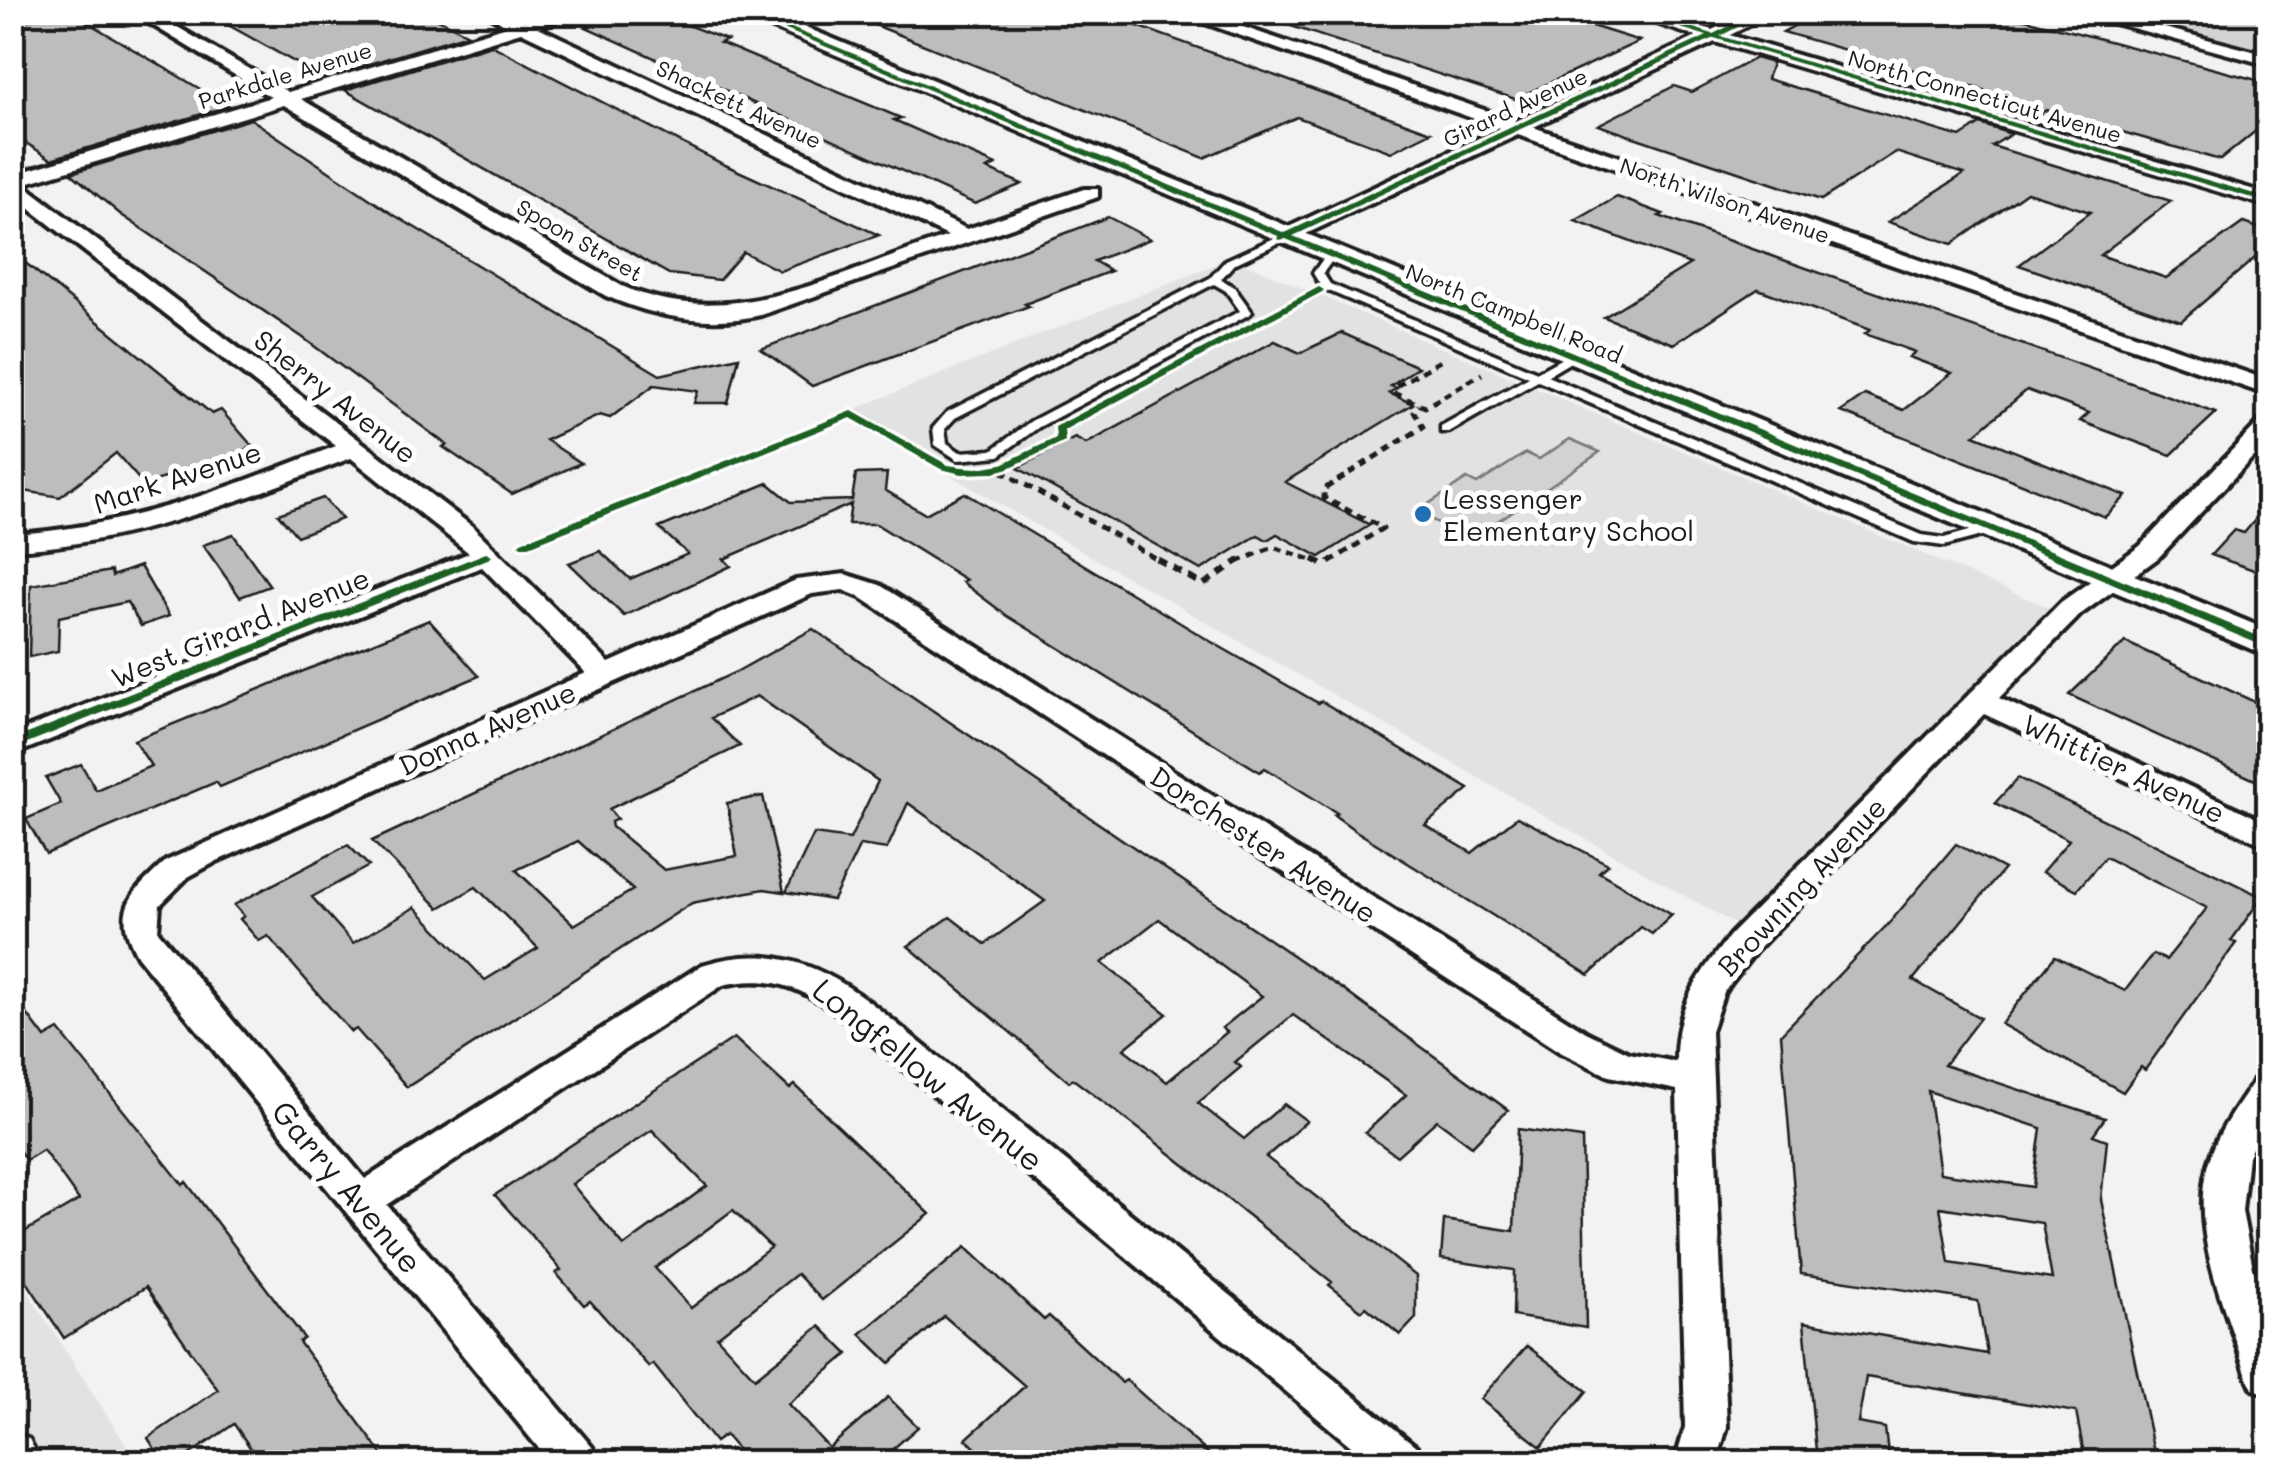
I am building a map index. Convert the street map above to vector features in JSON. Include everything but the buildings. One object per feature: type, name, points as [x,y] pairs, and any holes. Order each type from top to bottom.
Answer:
[{"type":"street","name":"Spoon Street","points":[[140,12],[614,291],[663,311],[721,314],[753,310],[1091,192]]},
{"type":"street","name":"Shackett Avenue","points":[[492,12],[967,237]]},
{"type":"street","name":"Parkdale Avenue","points":[[12,183],[570,12]]},
{"type":"street","name":"North Campbell Road","points":[[746,12],[1329,258],[2268,644]]},
{"type":"street","name":"North Wilson Avenue","points":[[1182,12],[2268,388]]},
{"type":"street","name":"North Connecticut Avenue","points":[[1632,12],[2268,200]]},
{"type":"street","name":"Girard Avenue","points":[[1282,238],[1765,12]]},
{"type":"street","points":[[2082,12],[2268,60]]},
{"type":"street","name":"Sherry Avenue","points":[[12,183],[456,526],[604,675]]},
{"type":"street","name":"Browning Avenue","points":[[1696,1462],[1706,1427],[1693,1080],[1693,1031],[1699,1004],[1720,970],[2071,608],[2149,552],[2268,427]]},
{"type":"street","name":"Mark Avenue","points":[[12,542],[62,542],[120,531],[355,448]]},
{"type":"street","name":"West Girard Avenue","points":[[12,745],[486,556]]},
{"type":"street","name":"Donna Avenue","points":[[144,901],[176,869],[206,854],[806,586],[845,582]]},
{"type":"street","name":"Dorchester Avenue","points":[[845,582],[882,598],[1573,1042],[1622,1066],[1693,1080]]},
{"type":"street","name":"Whittier Avenue","points":[[1980,701],[2268,836]]},
{"type":"street","name":"Garry Avenue","points":[[144,901],[141,931],[150,948],[577,1462]]},
{"type":"street","name":"Longfellow Avenue","points":[[361,1201],[714,974],[754,965],[792,970],[829,989],[1402,1462]]},
{"type":"street","points":[[2268,1089],[2230,1154],[2223,1196],[2231,1254],[2268,1376]]},
{"type":"lane","points":[[1214,280],[1230,288],[1246,312],[1035,424],[994,453],[958,456],[941,445],[939,428],[951,415],[1214,280],[1230,262],[1282,238]]},
{"type":"lane","points":[[1329,258],[1318,272],[1326,286],[1919,538],[1944,542],[1992,529]]},
{"type":"lane","points":[[1445,429],[1570,358]]},
{"type":"path","points":[[1459,350],[1395,390],[1425,407],[1496,366]]},
{"type":"path","points":[[1000,471],[1203,585],[1266,544],[1287,546],[1325,565],[1383,528],[1324,498],[1324,488],[1423,427],[1414,412],[1419,405]]},
{"type":"path","points":[[979,472],[1000,471],[1015,463]]},
{"type":"shaded area","points":[[2093,13],[2268,13],[2268,57]]},
{"type":"shaded area","name":"Lessenger Elementary School","points":[[1232,258],[2063,614],[1752,934],[842,414]]},
{"type":"shaded area","points":[[1570,439],[1600,452],[1471,539],[1416,512],[1467,479],[1477,484],[1526,453],[1539,459]]},
{"type":"shaded area","points":[[13,1269],[137,1462],[13,1462]]},
{"type":"cycle path","points":[[746,12],[2268,644]]},
{"type":"cycle path","points":[[1632,12],[2268,200]]},
{"type":"cycle path","points":[[1281,238],[1765,12]]},
{"type":"cycle path","points":[[525,544],[852,414],[945,467],[977,471],[1005,466],[1061,439],[1059,429],[1319,290]]},
{"type":"cycle path","points":[[12,745],[486,556]]},
{"type":"place","name":"Lessenger Elementary School","points":[[1423,514]]}]
